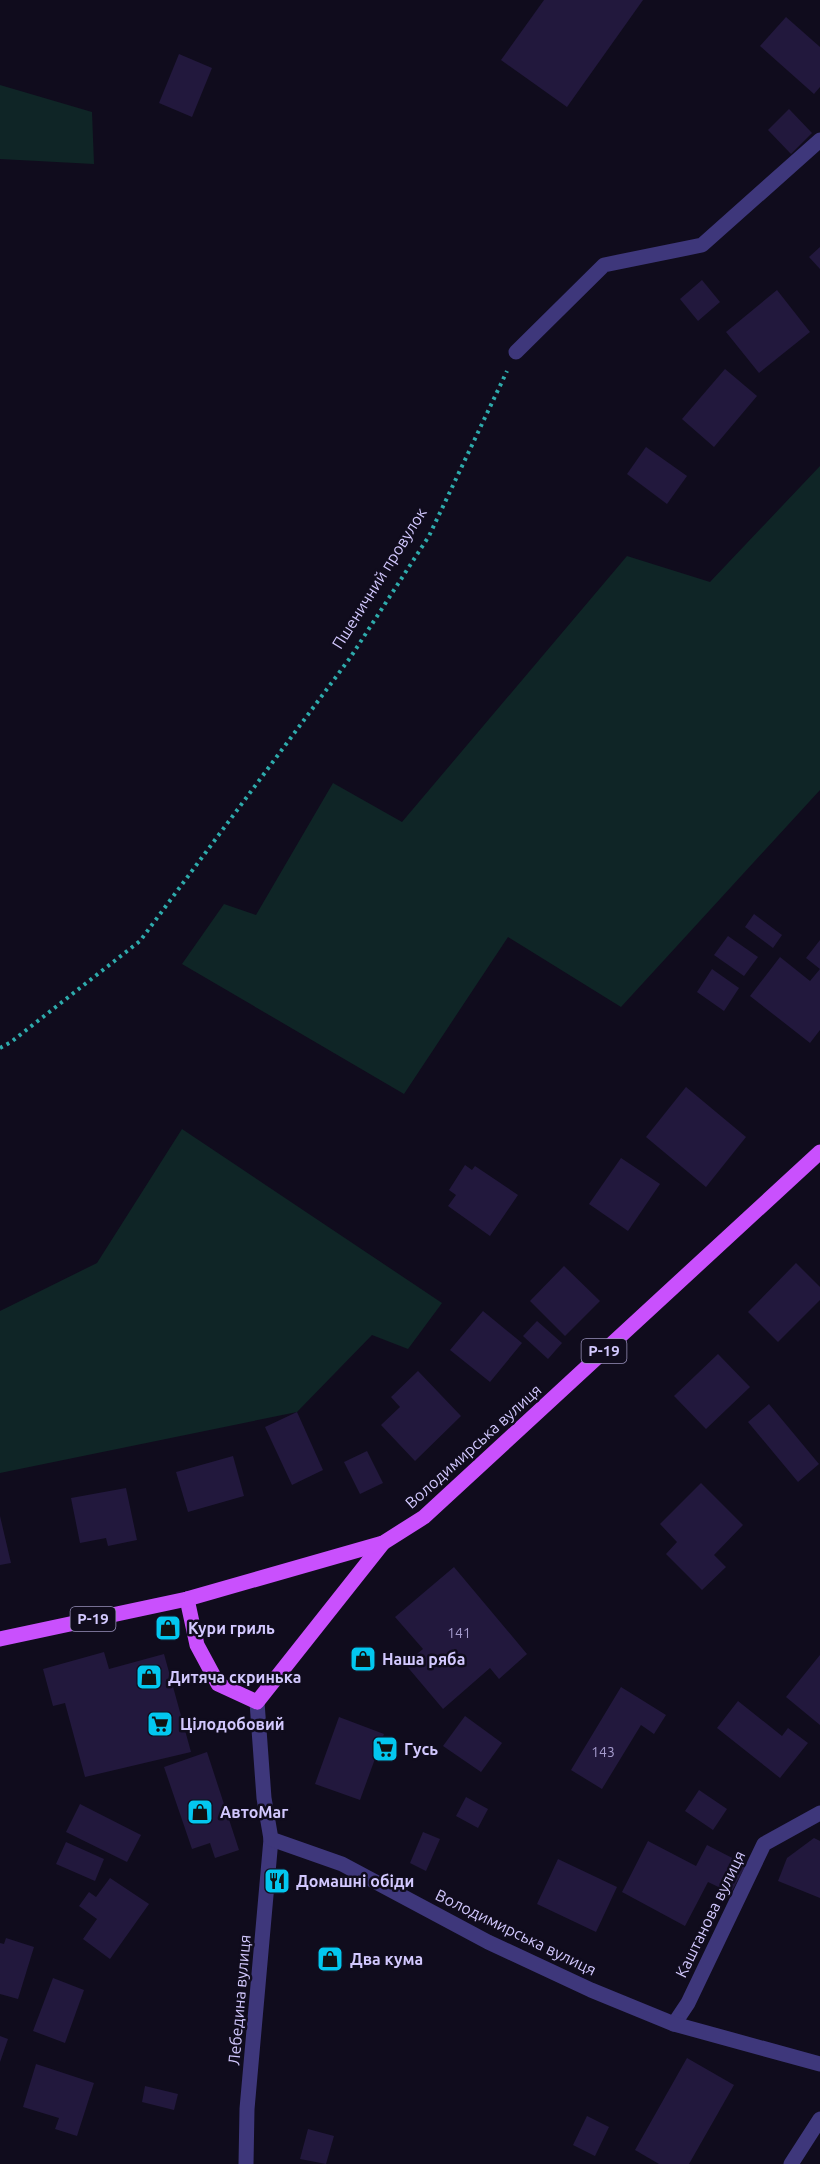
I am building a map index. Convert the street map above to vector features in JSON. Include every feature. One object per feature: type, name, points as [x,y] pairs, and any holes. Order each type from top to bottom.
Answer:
[{"type":"main road","name":"Володимирська вулиця","points":[[0,1639],[187,1599],[382,1543],[424,1517],[820,1152]]},
{"type":"main road","points":[[187,1599],[196,1645],[218,1684],[256,1702],[382,1543]]},
{"type":"street","points":[[516,352],[604,265],[702,245],[820,140]]},
{"type":"street","points":[[256,1702],[264,1798],[271,1839]]},
{"type":"street","name":"Каштанова вулиця","points":[[674,2024],[688,2003],[764,1844],[820,1813]]},
{"type":"street","name":"Володимирська вулиця","points":[[271,1839],[342,1864],[488,1942],[591,1990],[674,2024],[820,2064]]},
{"type":"street","name":"Лебедина вулиця","points":[[246,2164],[247,2109],[271,1839]]},
{"type":"street","points":[[791,2164],[820,2119]]},
{"type":"path","name":"Пшеничний провулок","points":[[0,1048],[11,1042],[140,941],[343,668],[429,536],[516,352]]},
{"type":"green space","points":[[0,85],[92,112],[94,164],[0,159]]},
{"type":"green space","points":[[820,466],[820,790],[621,1007],[508,937],[404,1094],[182,964],[224,904],[256,915],[333,783],[402,822],[627,556],[710,582]]},
{"type":"green space","points":[[182,1129],[442,1303],[408,1349],[372,1335],[297,1412],[0,1473],[0,1311],[97,1263]]},
{"type":"building","points":[[544,0],[643,0],[567,107],[501,60]]},
{"type":"building","points":[[786,17],[820,47],[820,87],[814,94],[760,46]]},
{"type":"building","points":[[179,54],[212,68],[192,117],[159,103]]},
{"type":"building","points":[[789,109],[812,133],[791,154],[768,130]]},
{"type":"building","points":[[820,247],[820,269],[809,257]]},
{"type":"building","points":[[702,280],[720,302],[698,321],[680,299]]},
{"type":"building","points":[[777,290],[810,332],[759,373],[726,332]]},
{"type":"building","points":[[725,369],[757,396],[714,447],[682,419]]},
{"type":"building","points":[[646,447],[687,476],[667,504],[627,474]]},
{"type":"building","points":[[754,914],[782,935],[773,948],[745,927]]},
{"type":"building","points":[[728,936],[758,957],[744,976],[714,955]]},
{"type":"building","points":[[820,940],[820,969],[806,958]]},
{"type":"building","points":[[780,957],[810,981],[820,969],[820,1030],[810,1043],[750,996]]},
{"type":"building","points":[[712,969],[739,988],[724,1011],[697,992]]},
{"type":"building","points":[[686,1087],[746,1137],[706,1187],[646,1137]]},
{"type":"building","points":[[621,1158],[660,1184],[628,1231],[589,1204]]},
{"type":"building","points":[[465,1165],[472,1170],[475,1166],[518,1195],[490,1236],[448,1206],[456,1195],[449,1190]]},
{"type":"building","points":[[796,1263],[820,1287],[820,1300],[778,1342],[748,1312]]},
{"type":"building","points":[[564,1266],[600,1301],[565,1336],[530,1301]]},
{"type":"building","points":[[483,1311],[522,1343],[490,1382],[450,1350]]},
{"type":"building","points":[[537,1321],[562,1343],[548,1359],[523,1336]]},
{"type":"building","points":[[718,1354],[750,1387],[706,1429],[674,1396]]},
{"type":"building","points":[[418,1371],[461,1416],[415,1461],[381,1425],[400,1407],[391,1397]]},
{"type":"building","points":[[769,1404],[819,1464],[798,1482],[748,1422]]},
{"type":"building","points":[[297,1412],[323,1470],[292,1485],[265,1427]]},
{"type":"building","points":[[367,1451],[383,1483],[360,1494],[344,1462]]},
{"type":"building","points":[[233,1456],[244,1496],[188,1512],[176,1472]]},
{"type":"building","points":[[701,1483],[743,1525],[714,1555],[726,1567],[702,1590],[666,1554],[677,1542],[660,1524]]},
{"type":"building","points":[[126,1488],[137,1540],[108,1546],[106,1538],[80,1543],[71,1498]]},
{"type":"building","points":[[0,1516],[11,1563],[0,1565]]},
{"type":"building","points":[[454,1567],[527,1654],[499,1679],[490,1668],[443,1709],[405,1664],[423,1649],[395,1617]]},
{"type":"building","points":[[104,1652],[109,1669],[164,1654],[191,1752],[85,1777],[65,1703],[53,1706],[43,1669]]},
{"type":"building","points":[[820,1655],[820,1725],[786,1697]]},
{"type":"building","points":[[621,1687],[666,1715],[654,1734],[641,1725],[602,1789],[571,1770]]},
{"type":"building","points":[[738,1701],[782,1736],[788,1728],[808,1743],[780,1778],[717,1728]]},
{"type":"building","points":[[465,1716],[502,1743],[481,1772],[443,1746]]},
{"type":"building","points":[[339,1717],[384,1734],[360,1800],[315,1784]]},
{"type":"building","points":[[207,1752],[239,1850],[215,1858],[210,1843],[192,1849],[164,1767]]},
{"type":"building","points":[[699,1790],[727,1809],[713,1830],[685,1811]]},
{"type":"building","points":[[466,1797],[488,1809],[478,1828],[456,1816]]},
{"type":"building","points":[[80,1804],[141,1835],[127,1862],[66,1832]]},
{"type":"building","points":[[423,1832],[440,1839],[426,1871],[410,1863]]},
{"type":"building","points":[[814,1838],[820,1841],[820,1898],[778,1881],[787,1858]]},
{"type":"building","points":[[648,1841],[696,1866],[707,1845],[746,1865],[731,1893],[708,1882],[685,1926],[622,1892]]},
{"type":"building","points":[[66,1842],[104,1859],[95,1881],[56,1864]]},
{"type":"building","points":[[558,1859],[617,1887],[596,1932],[537,1904]]},
{"type":"building","points":[[110,1878],[149,1904],[110,1959],[83,1939],[97,1919],[79,1906],[89,1892],[96,1897]]},
{"type":"building","points":[[6,1938],[34,1947],[18,1999],[0,1994],[0,1943],[4,1944]]},
{"type":"building","points":[[53,1978],[84,1990],[65,2043],[33,2031]]},
{"type":"building","points":[[0,2036],[8,2039],[0,2062]]},
{"type":"building","points":[[687,2058],[734,2085],[689,2164],[659,2164],[635,2150]]},
{"type":"building","points":[[36,2064],[94,2083],[77,2136],[55,2129],[59,2118],[23,2107]]},
{"type":"building","points":[[145,2086],[178,2094],[174,2110],[142,2102]]},
{"type":"building","points":[[587,2116],[609,2127],[595,2156],[573,2145]]},
{"type":"building","points":[[308,2129],[334,2136],[326,2164],[300,2159]]},
{"type":"place","name":"Кури гриль","points":[[168,1628]]},
{"type":"place","name":"Наша ряба","points":[[363,1659]]},
{"type":"place","name":"Дитяча скринька","points":[[149,1677]]},
{"type":"place","name":"Цілодобовий","points":[[160,1724]]},
{"type":"place","name":"Гусь","points":[[385,1749]]},
{"type":"place","name":"АвтоМаг","points":[[200,1812]]},
{"type":"place","name":"Домашні обіди","points":[[277,1881]]},
{"type":"place","name":"Два кума","points":[[330,1959]]}]
